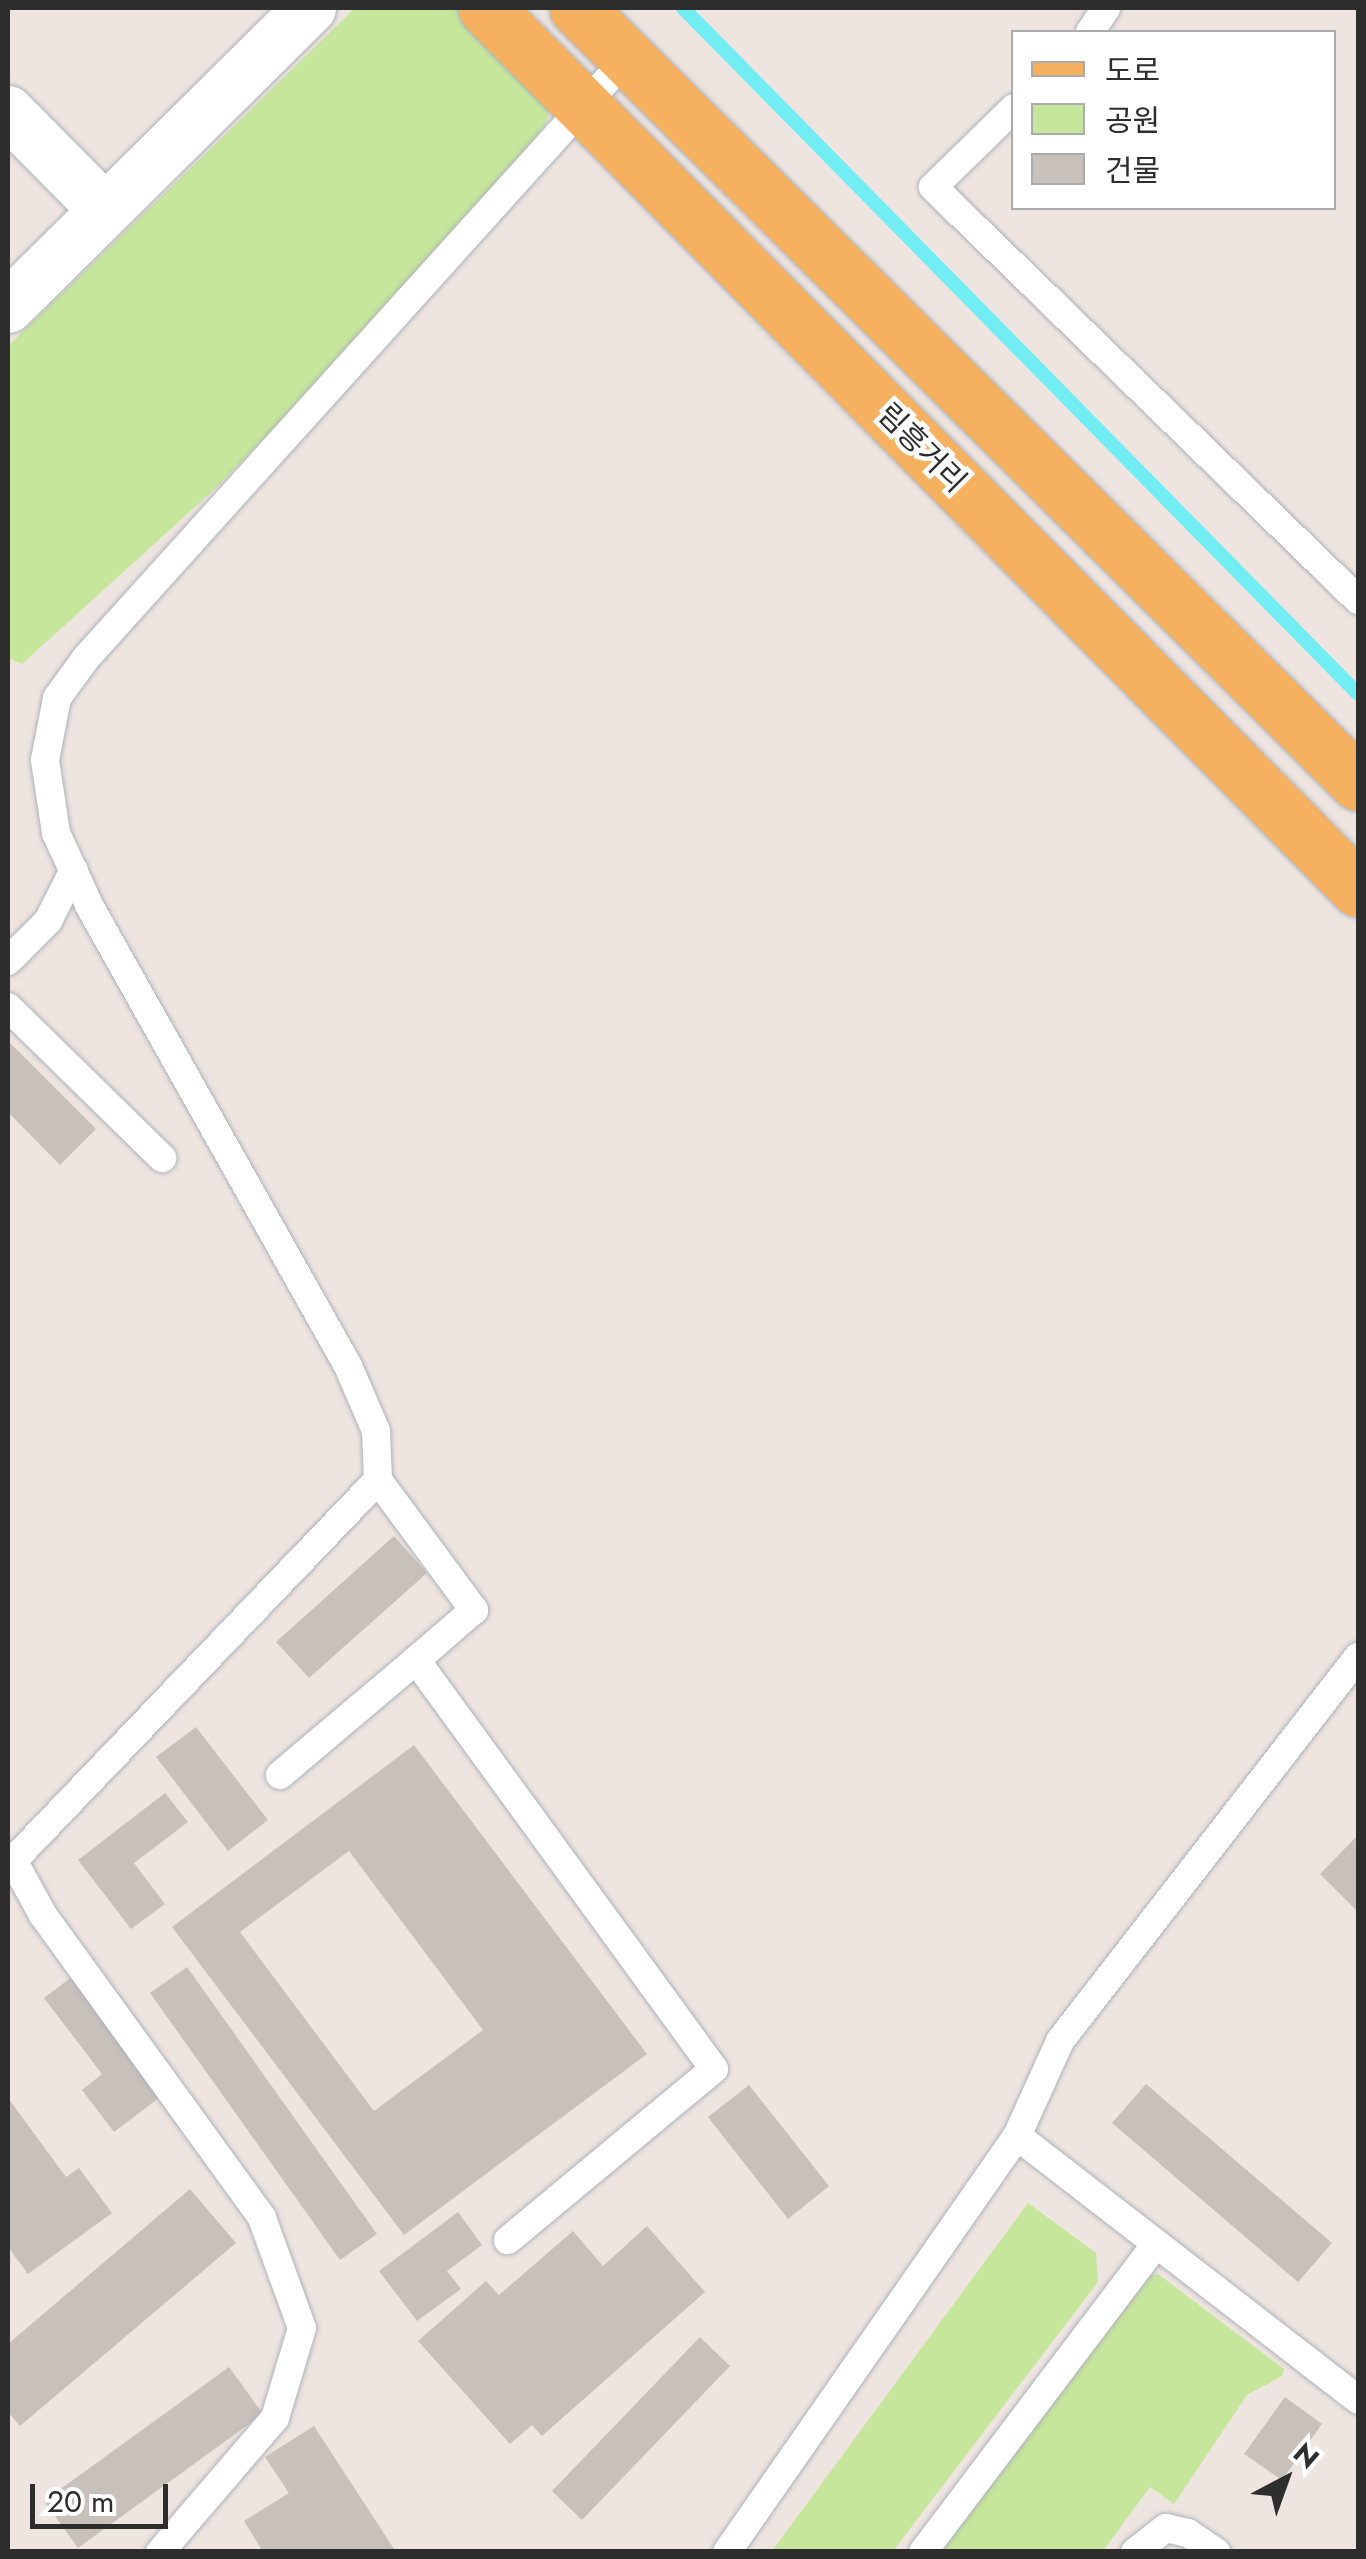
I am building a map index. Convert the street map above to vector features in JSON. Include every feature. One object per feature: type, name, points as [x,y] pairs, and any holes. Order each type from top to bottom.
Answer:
[{"type":"main road","name":"림흥거리","points":[[486,8],[1358,889]]},
{"type":"main road","points":[[577,8],[1358,784]]},
{"type":"street","points":[[8,307],[305,9]]},
{"type":"street","points":[[8,112],[105,210]]},
{"type":"lane","points":[[1091,30],[1106,8]]},
{"type":"lane","points":[[280,1775],[474,1610],[378,1480],[376,1431],[348,1366],[74,870],[56,833],[44,760],[58,698],[86,658],[627,58]]},
{"type":"lane","points":[[1011,111],[934,186],[1358,600]]},
{"type":"lane","points":[[8,960],[48,920],[74,870]]},
{"type":"lane","points":[[8,1007],[162,1158]]},
{"type":"lane","points":[[160,2552],[275,2418],[302,2328],[262,2218],[11,1864],[378,1480]]},
{"type":"lane","points":[[727,2552],[1017,2136],[1060,2040],[1358,1657]]},
{"type":"lane","points":[[416,1660],[714,2069],[508,2240]]},
{"type":"lane","points":[[1017,2136],[1358,2400]]},
{"type":"lane","points":[[924,2552],[1155,2245]]},
{"type":"lane","points":[[1135,2552],[1166,2528],[1188,2533],[1216,2552]]},
{"type":"green space","points":[[355,8],[457,8],[532,80],[549,105],[548,120],[489,204],[217,487],[22,664],[8,658],[8,346]]},
{"type":"green space","points":[[1028,2203],[1096,2253],[1098,2282],[893,2551],[772,2551]]},
{"type":"green space","points":[[1158,2274],[1284,2369],[1282,2376],[1247,2395],[1174,2504],[1150,2487],[1103,2551],[939,2552],[1149,2276]]},
{"type":"building","points":[[8,1041],[96,1129],[60,1165],[8,1112]]},
{"type":"building","points":[[394,1536],[427,1573],[309,1678],[276,1642]]},
{"type":"building","points":[[196,1727],[268,1820],[228,1851],[156,1757]]},
{"type":"building","points":[[414,1745],[647,2054],[404,2235],[172,1927]],"holes":[[[349,1851],[483,2030],[374,2111],[240,1932]]]},
{"type":"building","points":[[165,1793],[188,1822],[134,1863],[165,1904],[131,1929],[78,1860]]},
{"type":"building","points":[[1358,1835],[1358,1912],[1320,1874]]},
{"type":"building","points":[[187,1967],[377,2234],[340,2260],[150,1993]]},
{"type":"building","points":[[73,1976],[164,2094],[114,2132],[82,2090],[102,2074],[44,1998]]},
{"type":"building","points":[[1146,2084],[1332,2243],[1298,2282],[1112,2123]]},
{"type":"building","points":[[749,2085],[829,2186],[788,2219],[708,2117]]},
{"type":"building","points":[[8,2098],[66,2177],[79,2168],[112,2213],[28,2274],[8,2247]]},
{"type":"building","points":[[190,2189],[236,2243],[20,2426],[8,2412],[8,2344]]},
{"type":"building","points":[[458,2212],[482,2245],[447,2271],[461,2289],[417,2321],[379,2271]]},
{"type":"building","points":[[647,2226],[705,2292],[542,2436],[532,2425],[510,2444],[418,2341],[486,2281],[499,2295],[573,2231],[603,2266]]},
{"type":"building","points":[[700,2337],[730,2366],[582,2520],[552,2491]]},
{"type":"building","points":[[229,2367],[263,2414],[78,2548],[44,2501]]},
{"type":"building","points":[[1285,2397],[1322,2424],[1282,2480],[1244,2454]]},
{"type":"building","points":[[314,2426],[396,2552],[263,2552],[244,2521],[289,2493],[265,2457]]},
{"type":"waterway","points":[[683,8],[1358,694]]}]
